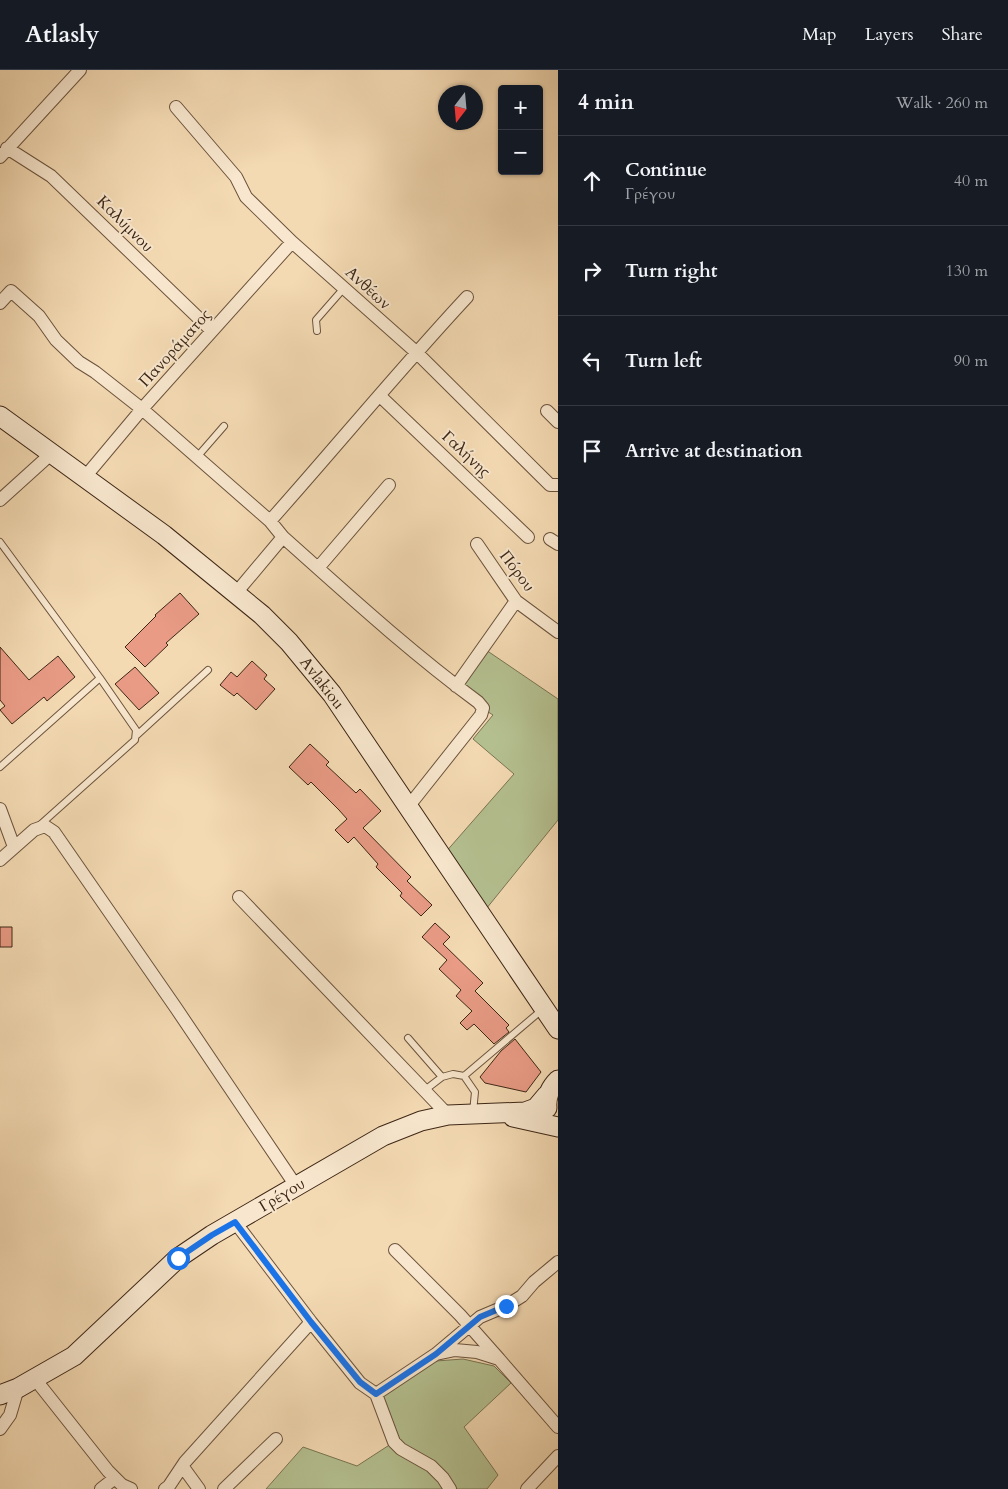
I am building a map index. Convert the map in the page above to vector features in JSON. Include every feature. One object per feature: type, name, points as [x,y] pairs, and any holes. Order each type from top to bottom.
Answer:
[{"type":"main road","name":"Avlakiou","points":[[0,416],[164,535],[236,593],[275,628],[312,667],[558,1029]]},
{"type":"main road","name":"Γρέγου","points":[[0,1395],[18,1388],[74,1356],[178,1258],[212,1235],[383,1136],[421,1121],[448,1115],[519,1113],[531,1110],[541,1103],[558,1080]]},
{"type":"main road","points":[[548,1095],[546,1104],[549,1113],[558,1126]]},
{"type":"main road","name":"Γρέγου","points":[[482,1114],[530,1119],[558,1126]]},
{"type":"street","points":[[4,153],[80,70]]},
{"type":"street","name":"Ανθέων","points":[[176,108],[236,177],[246,197],[292,242],[416,352],[554,485]]},
{"type":"street","name":"Καλύμνου","points":[[4,153],[51,176],[212,332]]},
{"type":"street","name":"Πανοράματος","points":[[85,477],[142,409],[292,242]]},
{"type":"street","points":[[0,303],[11,291],[39,316],[56,340],[79,362],[95,372],[142,409],[270,521],[284,537],[382,627],[478,702],[483,708],[481,715],[408,806]]},
{"type":"street","points":[[270,521],[380,396],[416,352],[467,297]]},
{"type":"street","name":"Γαλήνης","points":[[380,396],[528,537]]},
{"type":"street","points":[[547,411],[558,422]]},
{"type":"street","points":[[0,500],[52,453]]},
{"type":"street","points":[[318,568],[388,484]]},
{"type":"street","points":[[236,593],[284,537]]},
{"type":"street","name":"Πόρου","points":[[477,544],[516,601],[558,632]]},
{"type":"street","points":[[456,686],[516,601]]},
{"type":"street","points":[[0,808],[14,847]]},
{"type":"street","points":[[0,860],[34,830],[45,826],[54,832],[296,1186]]},
{"type":"street","points":[[239,897],[448,1115]]},
{"type":"street","points":[[235,1222],[311,1322],[360,1382],[376,1394],[394,1442],[401,1449],[431,1466],[443,1478],[450,1489]]},
{"type":"street","points":[[395,1250],[470,1325],[558,1427]]},
{"type":"street","points":[[376,1394],[436,1354],[480,1317],[506,1306],[522,1296],[534,1282],[558,1262]]},
{"type":"street","points":[[165,1489],[185,1462],[311,1322]]},
{"type":"street","points":[[436,1354],[455,1350],[477,1352],[499,1359]]},
{"type":"street","points":[[34,1379],[115,1478],[122,1485],[131,1489]]},
{"type":"street","points":[[0,1429],[10,1415],[18,1388]]},
{"type":"street","points":[[224,1489],[276,1439]]},
{"type":"street","points":[[527,1489],[558,1456]]},
{"type":"street","points":[[183,1467],[185,1473],[199,1489]]},
{"type":"street","points":[[101,1489],[115,1478]]},
{"type":"lane","points":[[317,331],[316,320],[344,288]]},
{"type":"lane","points":[[197,457],[224,426]]},
{"type":"lane","points":[[0,542],[100,678],[136,730],[137,735]]},
{"type":"lane","points":[[34,830],[135,740],[137,735],[208,670]]},
{"type":"lane","points":[[0,767],[100,678]]},
{"type":"lane","points":[[464,1076],[543,1009]]},
{"type":"lane","points":[[408,1038],[442,1077]]},
{"type":"lane","points":[[425,1090],[442,1077],[453,1074],[464,1076],[474,1092],[482,1114]]},
{"type":"green space","points":[[486,650],[558,699],[558,820],[482,914],[444,854],[514,774],[473,739],[493,715],[457,692]]},
{"type":"green space","points":[[463,1359],[494,1366],[511,1383],[464,1427],[498,1475],[487,1489],[266,1489],[303,1447],[357,1466],[394,1442],[378,1399],[436,1361]]},
{"type":"building","points":[[180,593],[199,614],[166,643],[168,645],[145,667],[125,647],[155,615]]},
{"type":"building","points":[[0,647],[29,680],[58,656],[75,677],[47,701],[44,697],[12,724],[0,710],[5,706],[0,700]]},
{"type":"building","points":[[252,661],[267,675],[264,679],[275,689],[256,710],[237,693],[234,696],[220,685],[231,672],[237,677]]},
{"type":"building","points":[[135,667],[159,693],[139,710],[115,684]]},
{"type":"building","points":[[310,744],[329,762],[326,765],[356,793],[360,789],[381,811],[363,828],[411,877],[407,881],[432,905],[421,916],[400,896],[402,893],[376,867],[378,864],[354,837],[348,843],[335,830],[347,819],[311,782],[308,785],[289,767]]},
{"type":"building","points":[[435,923],[450,937],[443,944],[483,983],[475,991],[509,1025],[506,1028],[509,1032],[494,1044],[474,1024],[467,1030],[460,1023],[472,1011],[456,996],[461,990],[439,969],[447,960],[422,937]]},
{"type":"building","points":[[0,927],[12,927],[12,947],[0,947]]},
{"type":"building","points":[[515,1039],[541,1072],[526,1092],[485,1083],[480,1077],[501,1051]]},
{"type":"route","points":[[178,1258],[235,1222],[311,1322],[360,1382],[368,1390],[376,1394],[436,1354],[480,1317],[506,1306]]}]
